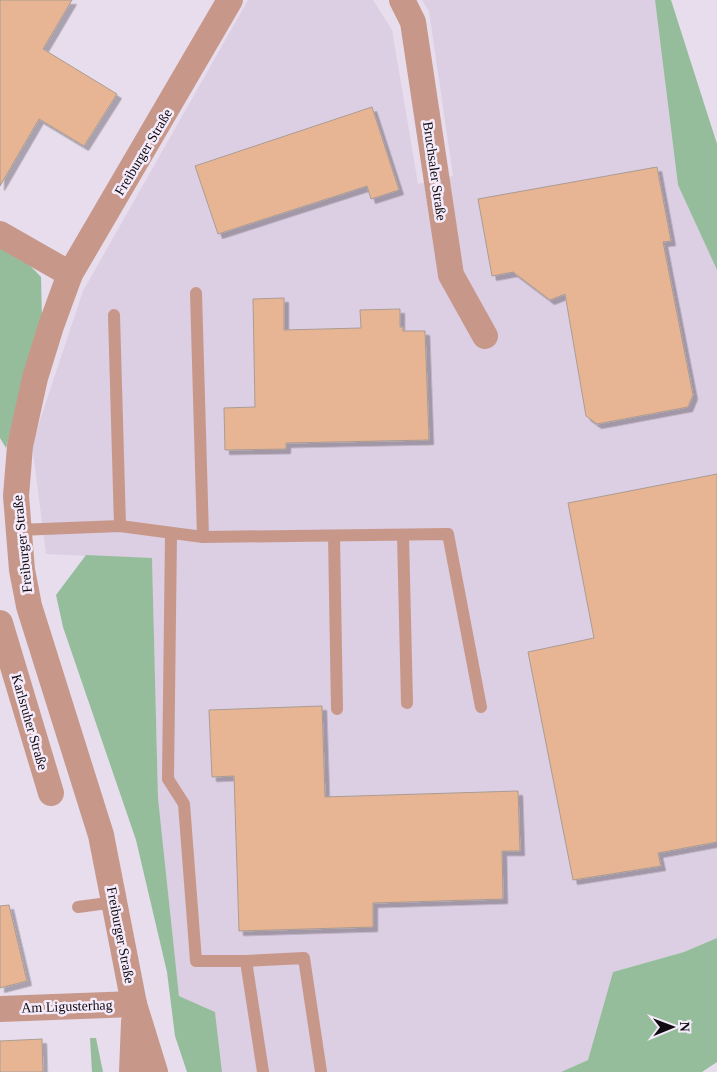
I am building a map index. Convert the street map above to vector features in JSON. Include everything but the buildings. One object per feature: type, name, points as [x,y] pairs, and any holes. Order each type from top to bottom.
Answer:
[{"type":"street","name":"Freiburger Straße","points":[[155,1072],[134,1004],[101,835],[29,606],[22,570],[16,496],[20,446],[35,378],[70,274],[230,0]]},
{"type":"street","name":"Bruchsaler Straße","points":[[402,0],[413,22],[451,275],[485,336]]},
{"type":"street","points":[[0,234],[70,274]]},
{"type":"street","name":"Karlsruher Straße","points":[[0,623],[51,793]]},
{"type":"street","name":"Freiburger Straße","points":[[132,1072],[134,1004]]},
{"type":"street","name":"Am Ligusterhag","points":[[0,1009],[134,1004]]},
{"type":"lane","points":[[196,293],[203,537]]},
{"type":"lane","points":[[114,315],[120,526]]},
{"type":"lane","points":[[18,530],[120,526],[203,537],[448,534],[481,707]]},
{"type":"lane","points":[[171,534],[168,779],[184,804],[196,961],[304,958],[320,1072]]},
{"type":"lane","points":[[403,535],[407,703]]},
{"type":"lane","points":[[334,536],[338,709]]},
{"type":"lane","points":[[78,907],[115,902]]},
{"type":"lane","points":[[246,961],[263,1072]]},
{"type":"shaded area","points":[[248,0],[373,0],[392,30],[418,184],[453,176],[429,11],[422,0],[655,0],[678,185],[717,270],[717,938],[684,952],[613,972],[588,1060],[561,1072],[222,1072],[215,1012],[179,996],[158,798],[152,559],[46,554],[32,444],[83,291]]},
{"type":"green space","points":[[655,0],[671,0],[717,144],[717,270],[678,185]]},
{"type":"green space","points":[[0,243],[16,251],[41,277],[42,318],[6,448],[0,438]]},
{"type":"green space","points":[[86,555],[152,558],[158,798],[179,996],[215,1012],[222,1072],[187,1072],[175,1036],[167,972],[136,840],[63,627],[56,595]]},
{"type":"green space","points":[[717,938],[717,1062],[702,1072],[561,1072],[588,1060],[613,972],[684,952]]},
{"type":"green space","points":[[90,1038],[96,1038],[103,1072],[92,1072]]}]
